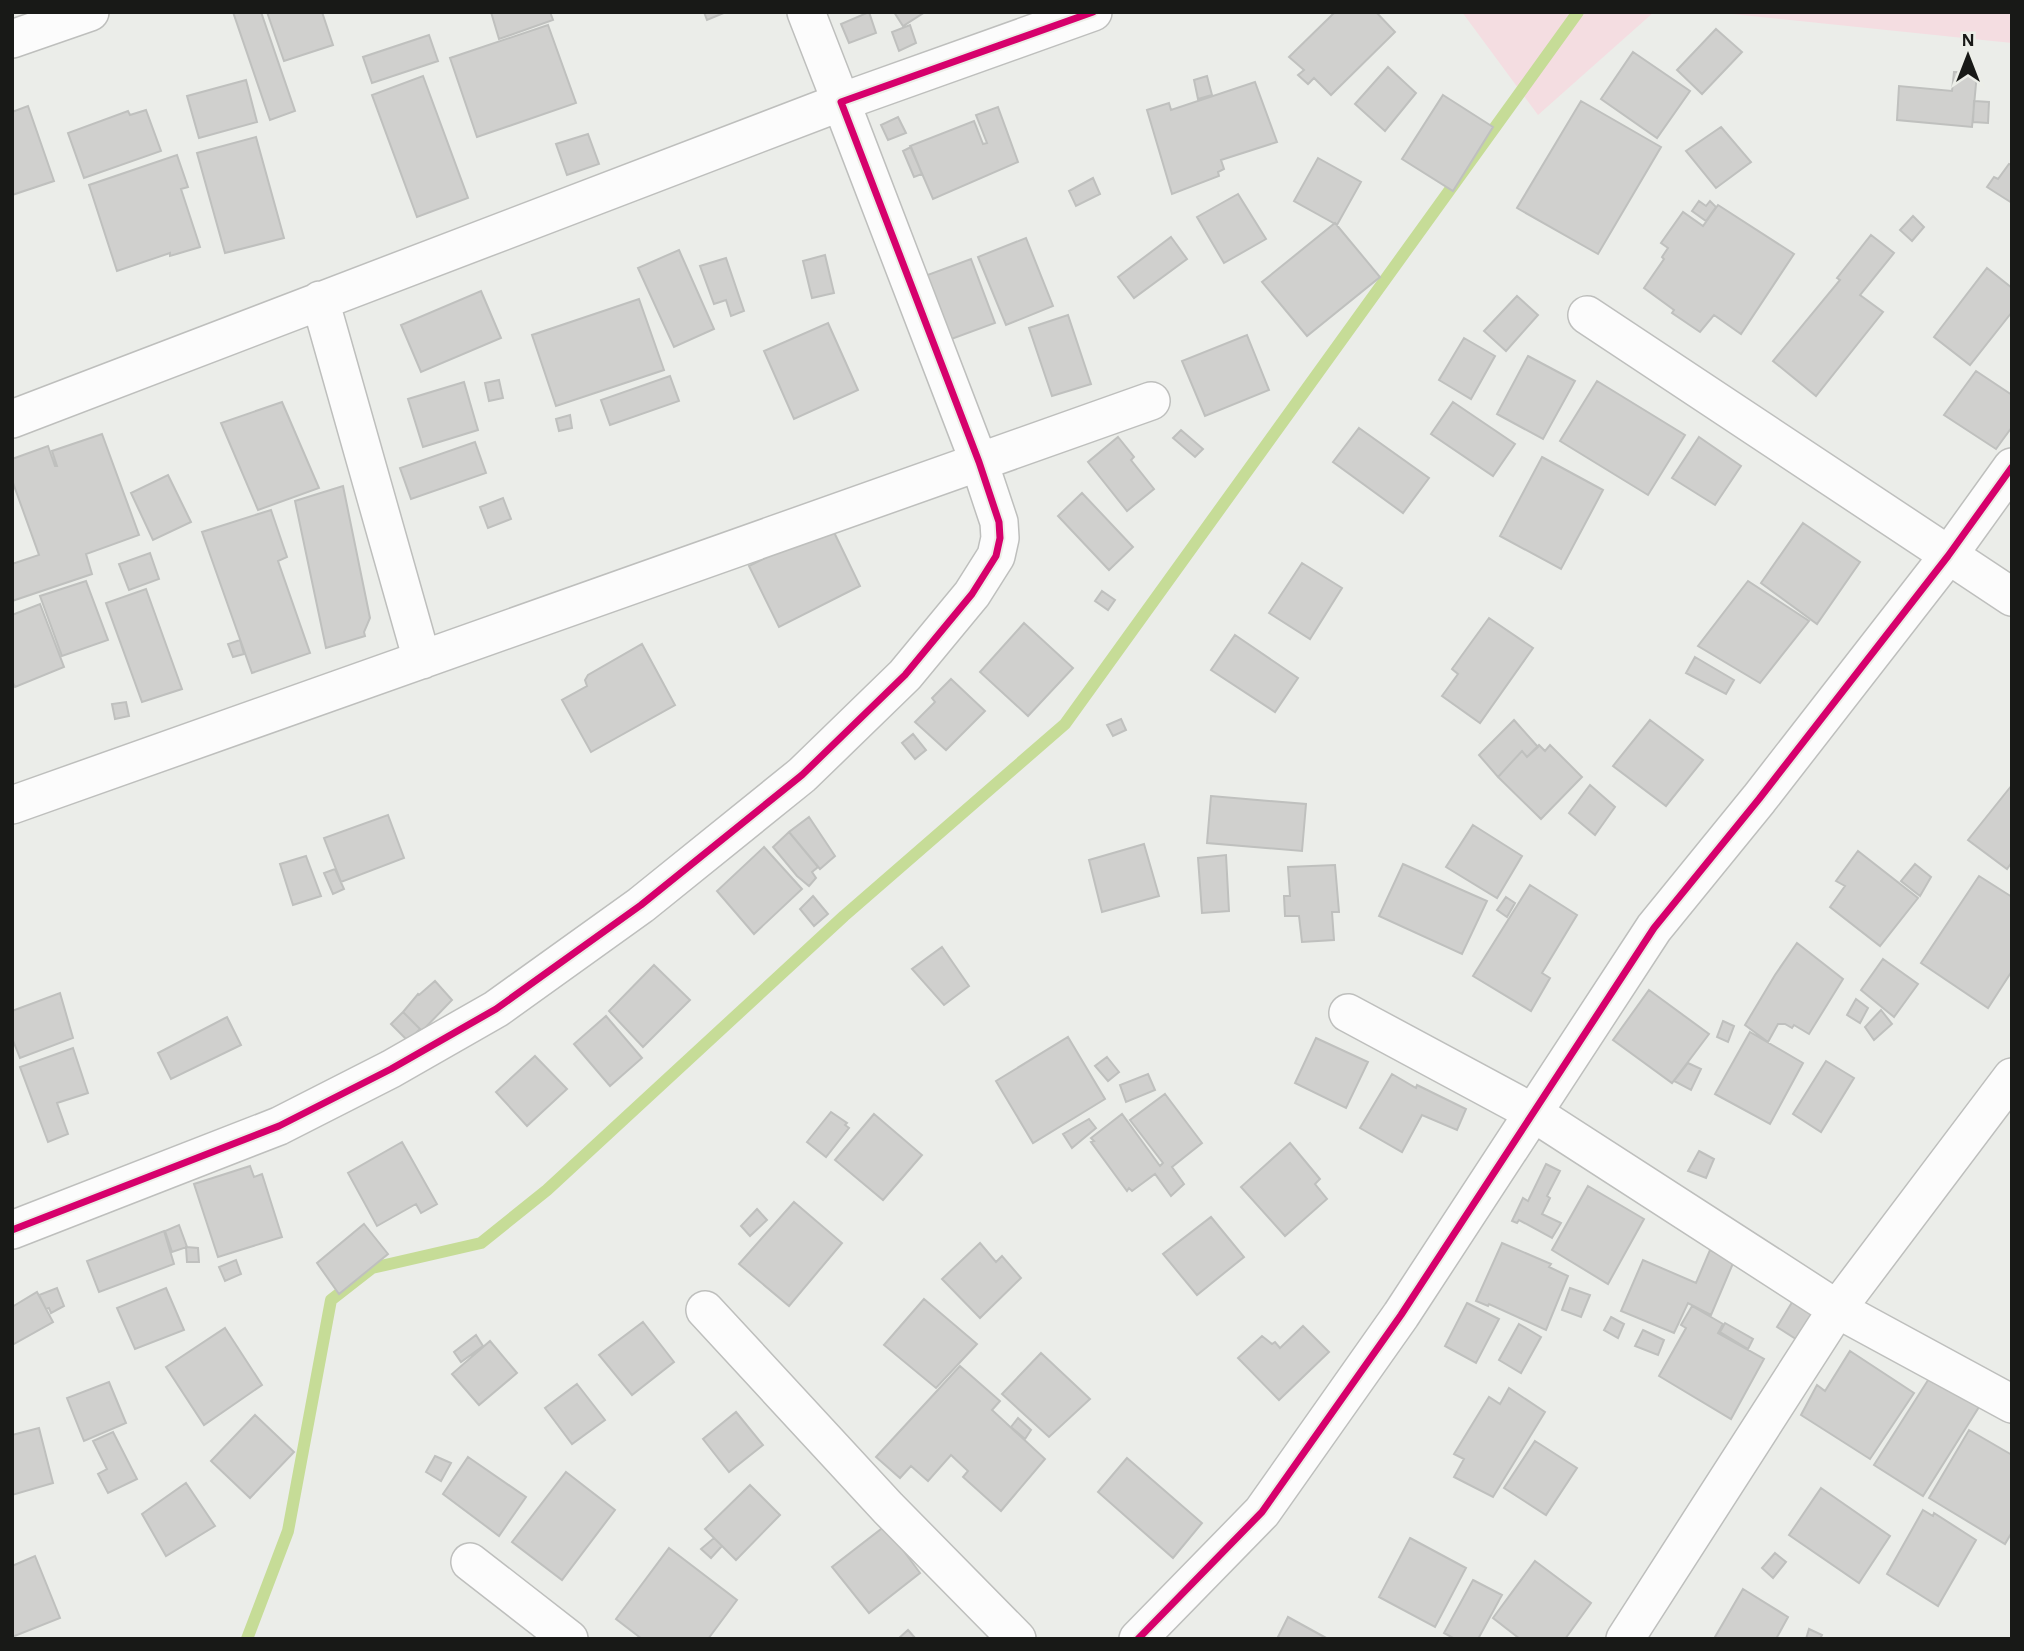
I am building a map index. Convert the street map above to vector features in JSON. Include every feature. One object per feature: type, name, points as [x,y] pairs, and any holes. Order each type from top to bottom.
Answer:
[{"type":"street","points":[[12,39],[90,12]]},
{"type":"street","points":[[12,1230],[279,1126],[391,1069],[495,1009],[641,905],[802,775],[905,674],[972,594],[996,556],[1000,538],[999,522],[979,462],[806,12]]},
{"type":"street","points":[[12,419],[841,102],[1093,12]]},
{"type":"street","points":[[320,300],[422,660]]},
{"type":"street","points":[[1587,314],[2012,597]]},
{"type":"street","points":[[12,805],[1151,401]]},
{"type":"street","points":[[1138,1639],[1262,1512],[1401,1315],[1654,928],[1759,799],[1948,556],[2012,467]]},
{"type":"street","points":[[1348,1013],[1532,1112],[1837,1309],[2012,1404]]},
{"type":"street","points":[[1625,1639],[1837,1309],[2012,1077]]},
{"type":"street","points":[[705,1310],[888,1508],[1017,1639]]},
{"type":"street","points":[[470,1562],[569,1639]]},
{"type":"shaded area","points":[[1462,12],[1654,12],[1538,115]]},
{"type":"shaded area","points":[[1713,12],[2012,12],[2012,43]]},
{"type":"building","points":[[233,12],[261,12],[295,111],[270,120]]},
{"type":"building","points":[[267,12],[322,12],[333,45],[284,61]]},
{"type":"building","points":[[491,12],[550,12],[553,20],[499,39]]},
{"type":"building","points":[[704,12],[726,12],[707,20]]},
{"type":"building","points":[[869,12],[876,33],[849,43],[841,24]]},
{"type":"building","points":[[894,12],[925,12],[903,26]]},
{"type":"building","points":[[1335,12],[1376,12],[1395,32],[1331,95],[1314,78],[1308,84],[1298,75],[1304,70],[1289,57]]},
{"type":"building","points":[[548,25],[576,103],[477,137],[450,58]]},
{"type":"building","points":[[910,25],[916,43],[899,51],[892,32]]},
{"type":"building","points":[[1716,29],[1742,52],[1702,94],[1677,70]]},
{"type":"building","points":[[429,35],[438,61],[372,83],[363,57]]},
{"type":"building","points":[[1633,52],[1690,91],[1657,138],[1601,99]]},
{"type":"building","points":[[1388,67],[1416,93],[1385,131],[1355,104]]},
{"type":"building","points":[[1954,72],[1977,73],[1972,127],[1897,120],[1899,86],[1952,91]]},
{"type":"building","points":[[423,76],[468,198],[417,217],[372,95]]},
{"type":"building","points":[[1207,76],[1212,95],[1198,99],[1194,80]]},
{"type":"building","points":[[246,80],[257,122],[199,138],[187,96]]},
{"type":"building","points":[[1255,82],[1277,142],[1221,160],[1224,169],[1218,172],[1219,176],[1172,194],[1147,110],[1169,103],[1171,110]]},
{"type":"building","points":[[1443,95],[1493,127],[1453,191],[1402,159]]},
{"type":"building","points":[[1581,101],[1661,147],[1598,254],[1517,208]]},
{"type":"building","points":[[1974,101],[1989,102],[1988,123],[1973,122]]},
{"type":"building","points":[[28,106],[54,181],[12,195],[12,112]]},
{"type":"building","points":[[998,107],[1018,162],[933,199],[910,146],[974,121],[983,144],[987,143],[976,115]]},
{"type":"building","points":[[146,110],[161,151],[84,178],[68,133],[128,111],[130,115]]},
{"type":"building","points":[[898,117],[906,133],[888,140],[881,125]]},
{"type":"building","points":[[1721,127],[1751,162],[1716,188],[1686,151]]},
{"type":"building","points":[[588,134],[599,164],[567,175],[556,144]]},
{"type":"building","points":[[256,137],[284,238],[225,253],[197,153]]},
{"type":"building","points":[[911,147],[922,174],[914,177],[903,151]]},
{"type":"building","points":[[177,155],[188,187],[181,189],[200,247],[170,256],[170,253],[117,271],[89,185]]},
{"type":"building","points":[[1318,158],[1361,182],[1337,225],[1294,201]]},
{"type":"building","points":[[2009,164],[2012,165],[2012,203],[1987,187],[1994,177],[1998,179]]},
{"type":"building","points":[[1093,178],[1100,194],[1076,206],[1069,191]]},
{"type":"building","points":[[1238,194],[1266,239],[1224,263],[1197,217]]},
{"type":"building","points":[[1699,201],[1706,206],[1710,201],[1716,207],[1706,221],[1692,211]]},
{"type":"building","points":[[1718,205],[1794,254],[1741,334],[1714,315],[1700,332],[1672,313],[1674,310],[1644,288],[1664,259],[1662,257],[1668,248],[1661,243],[1683,212],[1703,226]]},
{"type":"building","points":[[1913,216],[1924,227],[1912,241],[1900,230]]},
{"type":"building","points":[[1335,223],[1380,277],[1307,336],[1262,282]]},
{"type":"building","points":[[1871,235],[1894,253],[1860,295],[1883,312],[1816,396],[1773,361],[1840,280],[1837,278]]},
{"type":"building","points":[[1171,237],[1187,259],[1134,298],[1118,277]]},
{"type":"building","points":[[1026,238],[1053,306],[1006,325],[978,257]]},
{"type":"building","points":[[679,250],[714,329],[674,347],[638,268]]},
{"type":"building","points":[[825,255],[834,293],[812,298],[803,261]]},
{"type":"building","points":[[726,258],[744,311],[731,316],[726,300],[714,304],[700,266]]},
{"type":"building","points":[[971,259],[995,323],[946,341],[922,277]]},
{"type":"building","points":[[1987,268],[2012,288],[2012,312],[1970,365],[1934,337]]},
{"type":"building","points":[[481,291],[501,338],[421,372],[401,325]]},
{"type":"building","points":[[1517,296],[1538,315],[1506,351],[1484,331]]},
{"type":"building","points":[[639,299],[664,370],[556,406],[532,335]]},
{"type":"building","points":[[1068,315],[1091,384],[1052,396],[1029,328]]},
{"type":"building","points":[[828,323],[858,390],[794,419],[764,351]]},
{"type":"building","points":[[1247,335],[1269,390],[1205,416],[1182,361]]},
{"type":"building","points":[[1464,338],[1495,356],[1471,399],[1439,380]]},
{"type":"building","points":[[1528,356],[1575,381],[1543,439],[1497,414]]},
{"type":"building","points":[[1976,371],[2012,395],[2012,427],[1996,449],[1944,415]]},
{"type":"building","points":[[670,376],[679,401],[610,425],[601,400]]},
{"type":"building","points":[[499,380],[503,398],[489,401],[485,383]]},
{"type":"building","points":[[1597,381],[1685,435],[1648,495],[1560,441]]},
{"type":"building","points":[[464,382],[478,430],[423,447],[408,399]]},
{"type":"building","points":[[282,402],[319,488],[258,510],[221,423]]},
{"type":"building","points":[[1453,402],[1515,444],[1493,476],[1431,434]]},
{"type":"building","points":[[570,415],[572,428],[559,431],[556,419]]},
{"type":"building","points":[[1359,428],[1429,478],[1403,513],[1333,462]]},
{"type":"building","points":[[1181,430],[1203,449],[1195,457],[1173,438]]},
{"type":"building","points":[[102,434],[139,535],[86,554],[92,574],[12,601],[12,564],[39,555],[12,480],[12,459],[48,446],[57,466],[52,451]]},
{"type":"building","points":[[1118,437],[1134,457],[1131,460],[1154,489],[1127,511],[1088,462]]},
{"type":"building","points":[[1699,437],[1741,466],[1715,505],[1672,478]]},
{"type":"building","points":[[475,442],[486,473],[411,499],[400,468]]},
{"type":"building","points":[[1542,457],[1603,490],[1561,569],[1500,536]]},
{"type":"building","points":[[168,475],[191,522],[153,540],[131,493]]},
{"type":"building","points":[[343,486],[370,618],[365,636],[326,648],[295,501]]},
{"type":"building","points":[[1082,493],[1133,547],[1109,570],[1058,516]]},
{"type":"building","points":[[503,498],[511,519],[488,528],[480,507]]},
{"type":"building","points":[[271,510],[287,557],[278,561],[310,653],[252,673],[202,532]]},
{"type":"building","points":[[1803,523],[1860,562],[1817,624],[1761,583]]},
{"type":"building","points":[[831,526],[860,586],[779,627],[749,566]]},
{"type":"building","points":[[150,553],[159,579],[129,590],[119,564]]},
{"type":"building","points":[[1302,563],[1342,588],[1310,639],[1269,613]]},
{"type":"building","points":[[86,581],[108,640],[62,656],[40,596]]},
{"type":"building","points":[[1748,581],[1809,621],[1760,683],[1698,646]]},
{"type":"building","points":[[146,589],[182,689],[142,702],[106,603]]},
{"type":"building","points":[[1102,591],[1115,600],[1108,610],[1095,601]]},
{"type":"building","points":[[40,604],[64,667],[15,687],[12,681],[12,615]]},
{"type":"building","points":[[1489,618],[1533,648],[1480,723],[1442,696],[1458,674],[1452,669]]},
{"type":"building","points":[[1024,623],[1073,668],[1028,716],[980,672]]},
{"type":"building","points":[[1235,635],[1298,678],[1275,712],[1211,670]]},
{"type":"building","points":[[240,640],[244,654],[233,657],[228,644]]},
{"type":"building","points":[[642,644],[675,705],[591,752],[562,700],[587,686],[585,680],[588,675]]},
{"type":"building","points":[[1695,657],[1734,680],[1726,694],[1686,673]]},
{"type":"building","points":[[951,679],[985,711],[946,750],[915,722],[935,702],[932,698]]},
{"type":"building","points":[[126,702],[129,716],[115,719],[112,704]]},
{"type":"building","points":[[1121,719],[1126,730],[1113,736],[1107,725]]},
{"type":"building","points":[[1514,720],[1538,747],[1527,757],[1522,751],[1498,777],[1479,755]]},
{"type":"building","points":[[1650,720],[1703,760],[1666,806],[1613,766]]},
{"type":"building","points":[[913,734],[926,750],[915,759],[902,743]]},
{"type":"building","points":[[1539,745],[1545,751],[1550,745],[1582,777],[1541,819],[1498,777],[1522,751],[1527,757]]},
{"type":"building","points":[[1590,785],[1615,807],[1595,835],[1569,813]]},
{"type":"building","points":[[2012,785],[2012,862],[2007,869],[1968,840]]},
{"type":"building","points":[[1211,796],[1306,804],[1302,851],[1207,843]]},
{"type":"building","points":[[388,815],[404,858],[341,882],[324,838]]},
{"type":"building","points":[[809,817],[835,856],[820,869],[789,832]]},
{"type":"building","points":[[1473,825],[1522,856],[1497,898],[1446,867]]},
{"type":"building","points":[[789,832],[818,867],[812,872],[816,878],[809,886],[773,847]]},
{"type":"building","points":[[1144,844],[1159,896],[1102,912],[1089,860]]},
{"type":"building","points":[[764,847],[802,889],[754,934],[717,891]]},
{"type":"building","points":[[1858,851],[1918,898],[1880,946],[1830,907],[1845,886],[1836,881]]},
{"type":"building","points":[[1226,855],[1229,911],[1202,913],[1198,858]]},
{"type":"building","points":[[306,856],[321,896],[293,905],[280,864]]},
{"type":"building","points":[[1403,864],[1487,901],[1462,954],[1379,916]]},
{"type":"building","points":[[1915,864],[1931,877],[1920,896],[1901,881]]},
{"type":"building","points":[[1335,865],[1339,912],[1332,912],[1334,940],[1302,942],[1299,916],[1285,916],[1284,896],[1290,896],[1288,867]]},
{"type":"building","points":[[335,869],[344,889],[333,894],[324,873]]},
{"type":"building","points":[[1979,876],[2012,897],[2012,971],[1988,1008],[1921,963]]},
{"type":"building","points":[[1530,885],[1577,915],[1542,973],[1550,978],[1531,1011],[1473,976]]},
{"type":"building","points":[[813,896],[828,914],[814,926],[800,909]]},
{"type":"building","points":[[1506,897],[1515,903],[1507,917],[1497,910]]},
{"type":"building","points":[[1797,943],[1843,979],[1809,1034],[1794,1025],[1792,1028],[1778,1024],[1768,1042],[1745,1025]]},
{"type":"building","points":[[942,947],[969,986],[944,1005],[912,969]]},
{"type":"building","points":[[1883,959],[1918,984],[1894,1017],[1861,990]]},
{"type":"building","points":[[654,965],[690,1000],[643,1047],[609,1011]]},
{"type":"building","points":[[435,981],[452,1000],[422,1031],[403,1012],[418,994]]},
{"type":"building","points":[[1649,990],[1709,1034],[1672,1083],[1613,1040]]},
{"type":"building","points":[[60,993],[73,1038],[20,1058],[12,1038],[12,1011]]},
{"type":"building","points":[[1856,999],[1868,1008],[1860,1023],[1847,1015]]},
{"type":"building","points":[[1881,1010],[1892,1024],[1874,1040],[1865,1027]]},
{"type":"building","points":[[403,1012],[420,1029],[408,1041],[391,1024]]},
{"type":"building","points":[[606,1016],[642,1058],[610,1086],[574,1044]]},
{"type":"building","points":[[227,1017],[241,1045],[171,1079],[158,1053]]},
{"type":"building","points":[[1723,1021],[1734,1026],[1728,1042],[1717,1037]]},
{"type":"building","points":[[1750,1032],[1803,1063],[1770,1124],[1715,1094]]},
{"type":"building","points":[[1068,1037],[1105,1099],[1033,1143],[996,1081]]},
{"type":"building","points":[[1316,1038],[1368,1062],[1346,1108],[1295,1083]]},
{"type":"building","points":[[73,1048],[88,1093],[57,1103],[68,1134],[48,1142],[20,1067]]},
{"type":"building","points":[[535,1056],[567,1089],[527,1126],[496,1092]]},
{"type":"building","points":[[1107,1057],[1119,1072],[1108,1081],[1095,1066]]},
{"type":"building","points":[[1826,1061],[1854,1078],[1821,1132],[1793,1114]]},
{"type":"building","points":[[1688,1063],[1701,1069],[1691,1090],[1674,1081]]},
{"type":"building","points":[[1148,1074],[1155,1090],[1126,1102],[1120,1085]]},
{"type":"building","points":[[1392,1074],[1416,1088],[1417,1085],[1466,1109],[1457,1130],[1422,1115],[1402,1152],[1360,1128]]},
{"type":"building","points":[[1165,1094],[1202,1143],[1172,1167],[1184,1184],[1171,1196],[1155,1174],[1132,1191],[1129,1188],[1127,1191],[1091,1142],[1094,1141],[1091,1138],[1122,1114],[1160,1166],[1163,1163],[1130,1120]]},
{"type":"building","points":[[831,1112],[847,1123],[845,1125],[849,1128],[826,1157],[807,1142]]},
{"type":"building","points":[[874,1114],[922,1155],[883,1200],[835,1160]]},
{"type":"building","points":[[1089,1119],[1096,1128],[1072,1148],[1063,1134]]},
{"type":"building","points":[[402,1142],[437,1204],[421,1213],[416,1204],[377,1226],[348,1173]]},
{"type":"building","points":[[1290,1143],[1320,1179],[1315,1184],[1327,1199],[1285,1236],[1241,1187]]},
{"type":"building","points":[[1699,1151],[1714,1159],[1706,1178],[1688,1171]]},
{"type":"building","points":[[1546,1164],[1560,1171],[1547,1196],[1550,1198],[1542,1214],[1561,1223],[1552,1238],[1519,1220],[1517,1223],[1512,1221],[1523,1198],[1528,1201]]},
{"type":"building","points":[[250,1166],[254,1177],[262,1174],[282,1237],[218,1257],[194,1184]]},
{"type":"building","points":[[1588,1186],[1644,1219],[1608,1284],[1552,1250]]},
{"type":"building","points":[[794,1202],[842,1243],[789,1306],[739,1264]]},
{"type":"building","points":[[757,1209],[767,1220],[750,1236],[741,1226]]},
{"type":"building","points":[[1211,1217],[1244,1257],[1197,1295],[1163,1254]]},
{"type":"building","points":[[364,1224],[388,1254],[339,1294],[317,1263]]},
{"type":"building","points":[[179,1225],[187,1247],[172,1252],[165,1231]]},
{"type":"building","points":[[164,1231],[174,1264],[99,1292],[87,1261]]},
{"type":"building","points":[[980,1243],[996,1262],[1002,1256],[1021,1278],[980,1318],[942,1279]]},
{"type":"building","points":[[1502,1243],[1551,1264],[1549,1267],[1568,1276],[1546,1330],[1489,1304],[1488,1306],[1476,1301]]},
{"type":"building","points":[[186,1247],[198,1248],[199,1262],[187,1262]]},
{"type":"building","points":[[1710,1250],[1734,1261],[1711,1315],[1688,1303],[1674,1333],[1621,1311],[1643,1260],[1696,1283]]},
{"type":"building","points":[[236,1260],[241,1274],[225,1281],[219,1267]]},
{"type":"building","points":[[57,1288],[64,1306],[51,1313],[39,1295]]},
{"type":"building","points":[[166,1288],[184,1330],[135,1349],[117,1308]]},
{"type":"building","points":[[1570,1288],[1590,1295],[1581,1317],[1562,1310]]},
{"type":"building","points":[[37,1292],[53,1322],[12,1345],[12,1307]]},
{"type":"building","points":[[924,1299],[977,1344],[936,1388],[884,1345]]},
{"type":"building","points":[[1794,1299],[1814,1310],[1796,1339],[1777,1327]]},
{"type":"building","points":[[1467,1303],[1499,1319],[1476,1363],[1445,1346]]},
{"type":"building","points":[[1692,1306],[1723,1324],[1718,1333],[1764,1359],[1731,1419],[1659,1376],[1686,1328],[1681,1325]]},
{"type":"building","points":[[1611,1317],[1624,1324],[1618,1338],[1604,1330]]},
{"type":"building","points":[[643,1322],[674,1362],[632,1395],[599,1355]]},
{"type":"building","points":[[1725,1323],[1753,1339],[1748,1349],[1720,1332]]},
{"type":"building","points":[[1519,1324],[1541,1337],[1521,1373],[1499,1360]]},
{"type":"building","points":[[1303,1326],[1329,1352],[1279,1400],[1238,1358],[1262,1336],[1272,1344],[1275,1342],[1280,1348]]},
{"type":"building","points":[[225,1328],[262,1385],[204,1425],[166,1367]]},
{"type":"building","points":[[1643,1330],[1664,1340],[1658,1355],[1635,1346]]},
{"type":"building","points":[[476,1335],[483,1346],[461,1362],[454,1352]]},
{"type":"building","points":[[490,1341],[517,1373],[479,1405],[452,1374]]},
{"type":"building","points":[[1850,1351],[1914,1393],[1870,1459],[1801,1415],[1817,1385],[1825,1391]]},
{"type":"building","points":[[1041,1353],[1090,1399],[1049,1437],[1002,1394]]},
{"type":"building","points":[[960,1366],[1000,1401],[992,1410],[1045,1459],[1001,1511],[963,1477],[968,1471],[951,1455],[928,1481],[911,1466],[900,1478],[876,1457]]},
{"type":"building","points":[[1930,1377],[1979,1407],[1923,1496],[1874,1465]]},
{"type":"building","points":[[109,1382],[126,1423],[84,1441],[67,1398]]},
{"type":"building","points":[[577,1384],[605,1420],[572,1444],[545,1408]]},
{"type":"building","points":[[1509,1388],[1545,1412],[1493,1497],[1454,1477],[1464,1459],[1454,1454],[1489,1397],[1500,1404]]},
{"type":"building","points":[[736,1412],[763,1445],[729,1472],[703,1439]]},
{"type":"building","points":[[255,1415],[294,1452],[250,1498],[211,1461]]},
{"type":"building","points":[[1018,1418],[1031,1430],[1025,1439],[1011,1427]]},
{"type":"building","points":[[39,1428],[53,1483],[12,1495],[12,1435]]},
{"type":"building","points":[[1969,1430],[2012,1455],[2012,1532],[2005,1544],[1929,1498]]},
{"type":"building","points":[[113,1432],[137,1479],[108,1493],[98,1474],[107,1469],[93,1441]]},
{"type":"building","points":[[1535,1441],[1577,1468],[1546,1515],[1504,1488]]},
{"type":"building","points":[[435,1456],[451,1463],[441,1481],[426,1472]]},
{"type":"building","points":[[468,1457],[526,1497],[499,1536],[443,1494]]},
{"type":"building","points":[[1127,1458],[1202,1523],[1173,1558],[1098,1492]]},
{"type":"building","points":[[566,1472],[615,1510],[562,1580],[512,1542]]},
{"type":"building","points":[[186,1483],[215,1526],[166,1556],[142,1514]]},
{"type":"building","points":[[750,1485],[780,1515],[736,1560],[705,1529]]},
{"type":"building","points":[[1821,1488],[1890,1536],[1859,1583],[1789,1535]]},
{"type":"building","points":[[1923,1510],[1933,1516],[1934,1513],[1976,1540],[1938,1606],[1887,1574]]},
{"type":"building","points":[[885,1526],[920,1573],[869,1613],[832,1567]]},
{"type":"building","points":[[714,1538],[722,1546],[711,1558],[701,1549]]},
{"type":"building","points":[[1410,1538],[1466,1568],[1435,1627],[1379,1597]]},
{"type":"building","points":[[669,1548],[737,1600],[708,1639],[642,1639],[616,1619]]},
{"type":"building","points":[[1775,1553],[1786,1562],[1773,1578],[1762,1568]]},
{"type":"building","points":[[35,1556],[60,1618],[12,1637],[12,1566]]},
{"type":"building","points":[[1535,1561],[1591,1603],[1565,1639],[1520,1639],[1493,1618]]},
{"type":"building","points":[[1473,1580],[1502,1595],[1478,1639],[1455,1639],[1444,1633]]},
{"type":"building","points":[[1743,1589],[1788,1617],[1776,1639],[1715,1637]]},
{"type":"building","points":[[1288,1617],[1328,1639],[1277,1639]]},
{"type":"building","points":[[1809,1629],[1822,1635],[1820,1639],[1806,1639]]},
{"type":"building","points":[[908,1630],[916,1639],[898,1639]]},
{"type":"waterway","points":[[247,1639],[288,1531],[331,1300],[372,1268],[481,1243],[547,1190],[844,916],[1065,724],[1578,12]]},
{"type":"cycle path","points":[[12,1230],[279,1126],[391,1069],[496,1009],[641,905],[802,775],[905,675],[972,594],[996,556],[1000,538],[999,522],[979,462],[841,102],[1093,12]]},
{"type":"cycle path","points":[[1138,1639],[1262,1512],[1401,1315],[1654,928],[1759,799],[1948,556],[2012,467]]}]
